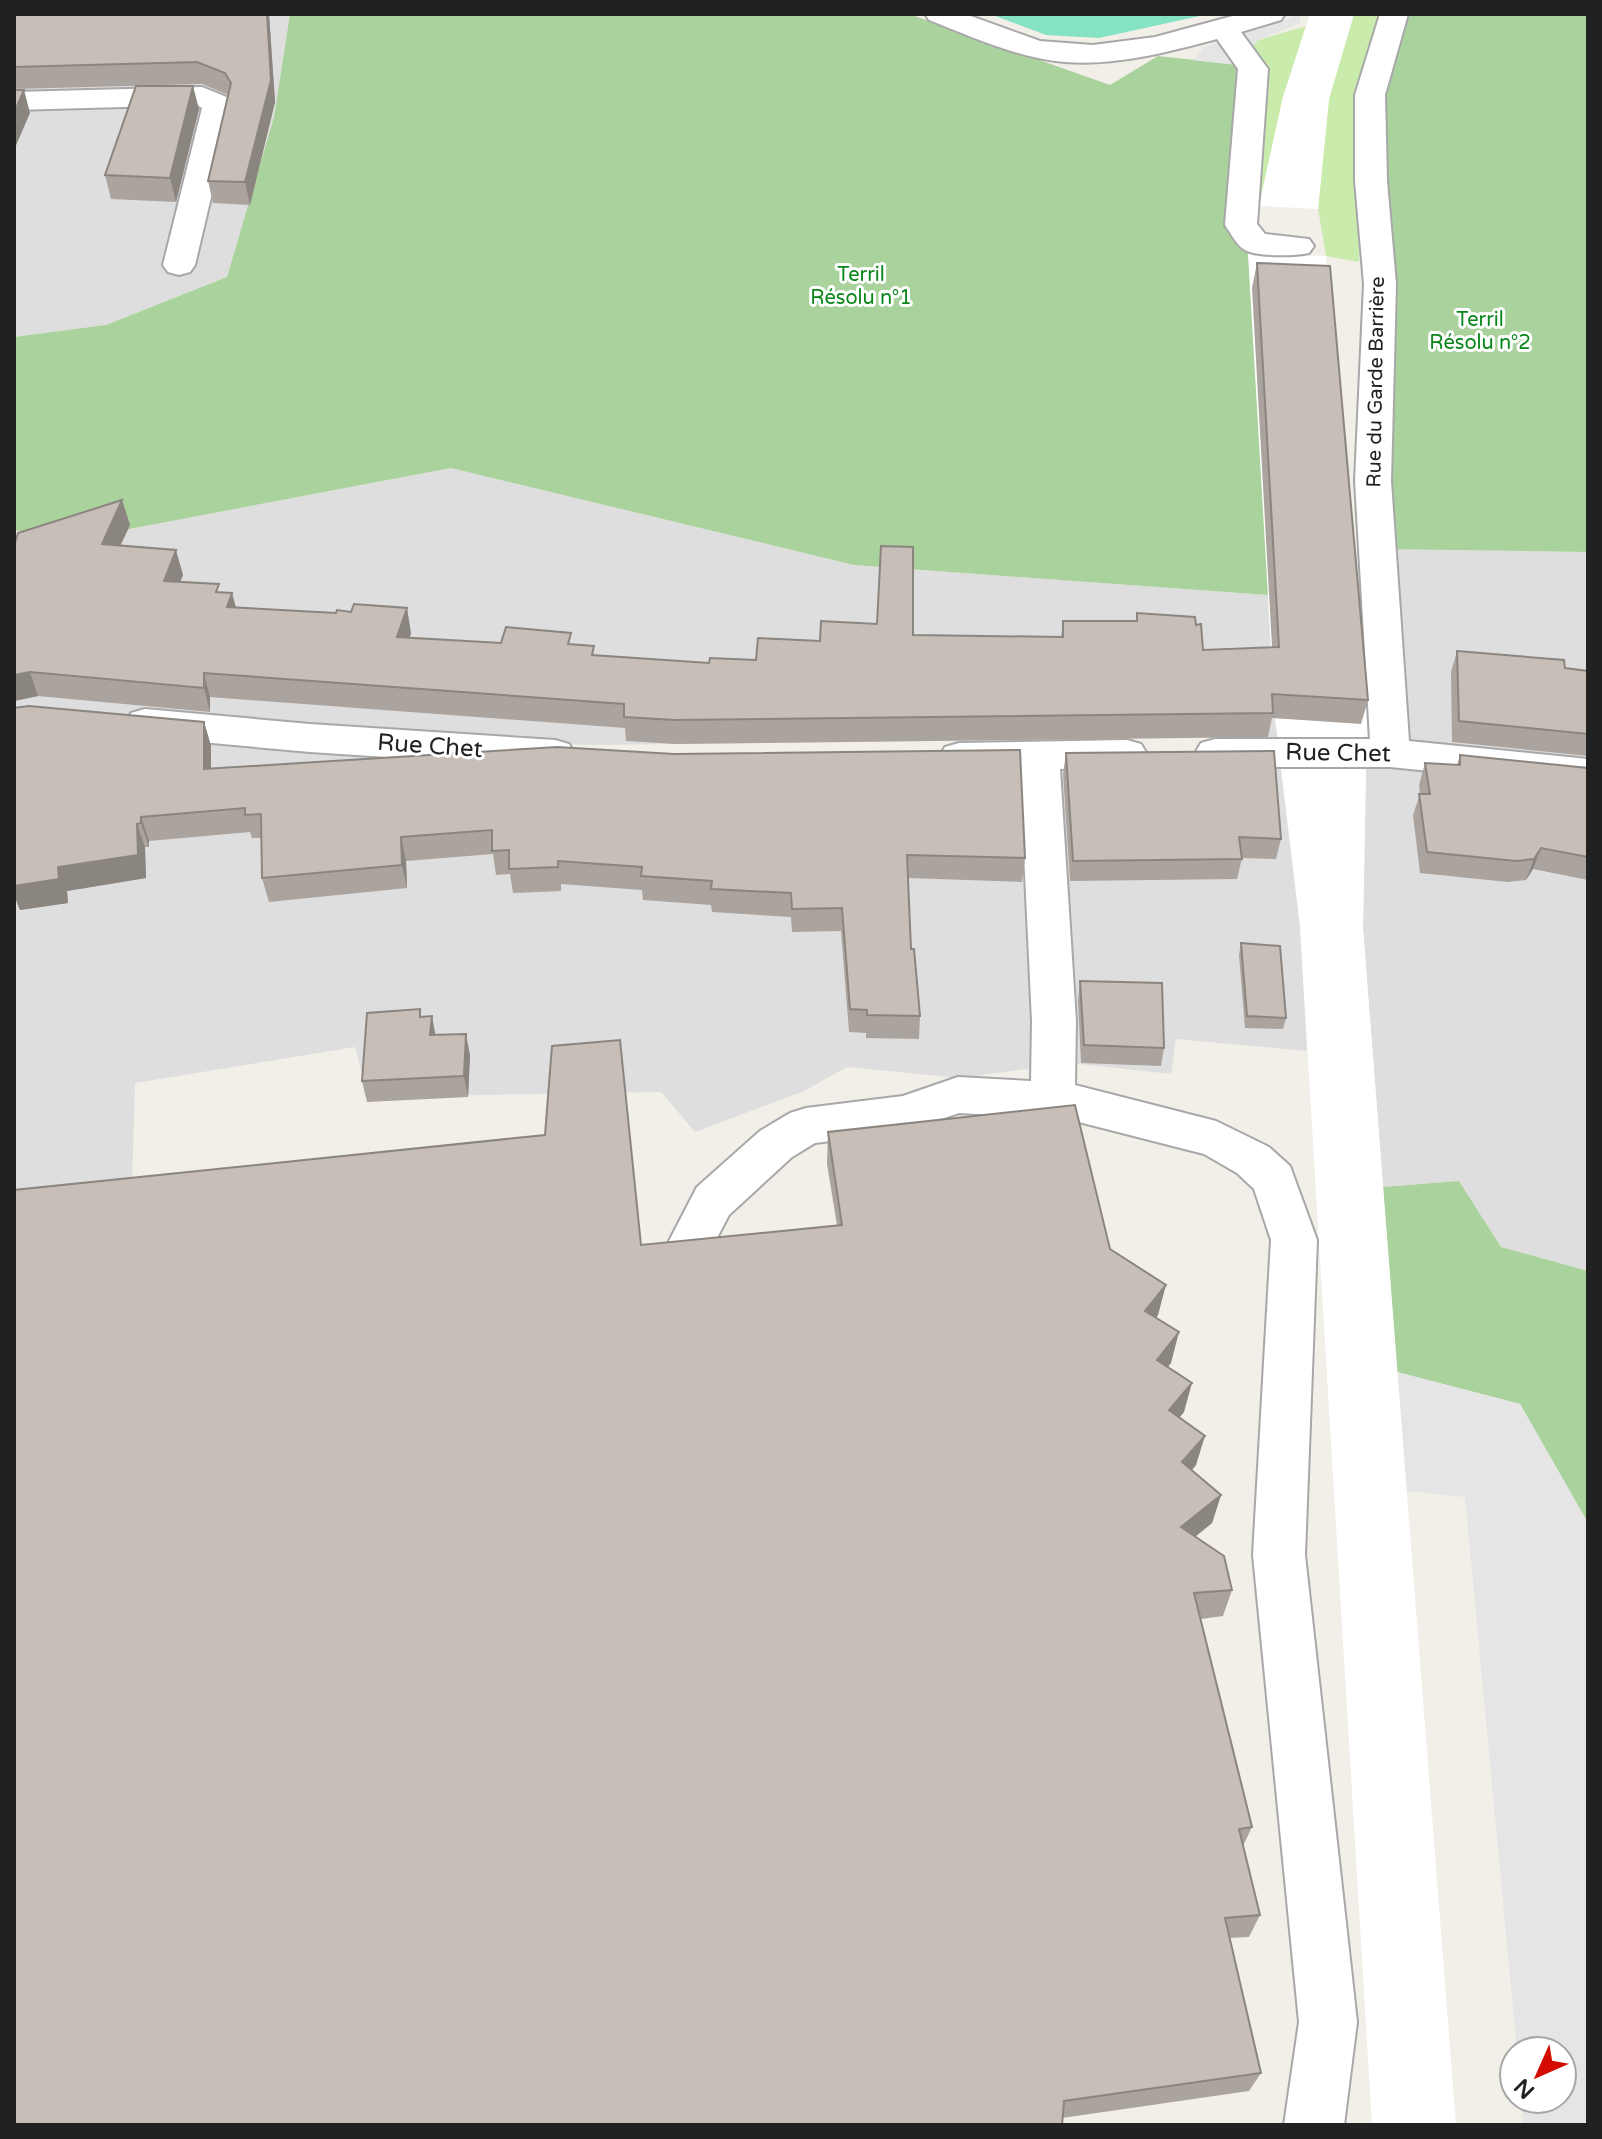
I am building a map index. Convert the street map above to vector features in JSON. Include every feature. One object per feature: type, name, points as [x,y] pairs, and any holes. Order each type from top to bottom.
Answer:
[{"type":"street","points":[[939,14],[1038,50],[1078,55],[1172,42],[1271,14]]},
{"type":"street","name":"Rue du Garde Barrière","points":[[1390,753],[1373,481],[1380,284],[1371,181],[1370,95],[1394,14]]},
{"type":"street","points":[[1224,28],[1253,69],[1241,225],[1255,243],[1298,246]]},
{"type":"street","points":[[14,101],[202,96],[218,104],[179,265]]},
{"type":"street","name":"Rue Chet","points":[[111,720],[326,739],[587,756]]},
{"type":"street","name":"Rue Chet","points":[[929,758],[1390,753],[1588,773]]},
{"type":"street","points":[[1039,756],[1054,1021],[1053,1100]]},
{"type":"street","points":[[692,1241],[713,1201],[776,1144],[806,1126],[903,1114],[958,1095],[1067,1101],[1216,1139],[1253,1160],[1274,1179],[1294,1240],[1279,1555],[1328,2022],[1314,2125]]},
{"type":"shaded area","points":[[14,14],[290,14],[274,117],[227,277],[106,325],[14,337]]},
{"type":"shaded area","points":[[1299,15],[1301,23],[1258,40],[1238,65],[1192,60],[1204,47]]},
{"type":"shaded area","points":[[451,468],[854,565],[1268,595],[1274,718],[1278,737],[587,745],[155,724],[14,712],[14,530],[66,541]]},
{"type":"shaded area","points":[[1376,549],[1588,552],[1588,1271],[1501,1247],[1459,1181],[1383,1187],[1363,928],[1366,768],[1389,752]]},
{"type":"shaded area","points":[[14,723],[1041,780],[1280,763],[1300,926],[1307,1051],[1176,1039],[1171,1074],[1070,1063],[959,1078],[847,1067],[804,1091],[695,1132],[661,1092],[368,1097],[355,1047],[135,1083],[132,1183],[14,1204]]},
{"type":"shaded area","points":[[1397,1372],[1520,1404],[1588,1523],[1588,2125],[1523,2125],[1522,2115],[1578,2115],[1578,2035],[1515,2035],[1465,1497],[1407,1491]]},
{"type":"green space","name":"Terril Résolu n°1","points":[[290,14],[909,14],[1110,85],[1158,56],[1238,65],[1250,281],[1273,449],[1268,595],[854,565],[451,468],[66,541],[14,530],[14,337],[106,325],[227,277],[274,117]]},
{"type":"green space","points":[[990,14],[1209,14],[1099,38],[1046,35]]},
{"type":"green space","points":[[1354,14],[1394,14],[1358,189],[1359,262],[1326,256],[1318,209],[1329,99]]},
{"type":"green space","name":"Terril Résolu n°2","points":[[1394,14],[1588,14],[1588,552],[1376,549],[1370,95]]},
{"type":"green space","points":[[1306,26],[1283,97],[1259,206],[1239,60],[1258,40]]},
{"type":"green space","points":[[1459,1181],[1501,1247],[1588,1271],[1588,1523],[1520,1404],[1397,1372],[1383,1187]]},
{"type":"pier","points":[[1310,14],[1354,14],[1329,99],[1318,209],[1259,206],[1283,97]]},
{"type":"pier","points":[[1248,254],[1326,256],[1367,721],[1363,928],[1456,2125],[1372,2125],[1300,926],[1275,716]]},
{"type":"building","points":[[14,14],[267,14],[271,80],[245,182],[208,181],[231,83],[225,73],[197,62],[14,67]]},
{"type":"building","points":[[136,86],[193,86],[170,178],[105,175]]},
{"type":"building","points":[[14,90],[24,90],[14,113]]},
{"type":"building","points":[[1257,263],[1330,266],[1368,700],[1272,694],[1273,713],[675,720],[624,717],[624,704],[204,673],[204,688],[30,672],[14,675],[14,546],[18,533],[122,500],[102,544],[176,550],[164,581],[219,584],[216,592],[232,593],[227,607],[336,613],[337,610],[351,612],[354,604],[407,608],[397,637],[501,643],[506,627],[571,633],[568,644],[594,646],[592,655],[709,663],[710,658],[756,660],[758,638],[820,641],[821,621],[877,624],[881,546],[913,547],[913,635],[1063,637],[1063,621],[1137,621],[1137,613],[1195,617],[1196,625],[1201,624],[1203,650],[1279,647]]},
{"type":"building","points":[[1457,651],[1564,660],[1565,668],[1588,671],[1588,734],[1459,721]]},
{"type":"building","points":[[29,706],[204,722],[204,769],[557,747],[674,754],[1020,750],[1025,858],[907,855],[911,949],[914,949],[920,1016],[867,1015],[867,1010],[850,1009],[842,908],[792,909],[791,893],[711,889],[712,881],[641,876],[642,867],[558,861],[558,867],[509,869],[509,850],[492,851],[492,830],[401,837],[402,865],[262,878],[261,814],[245,815],[245,808],[141,817],[141,823],[137,824],[138,855],[58,867],[59,879],[14,886],[14,708]]},
{"type":"building","points":[[1274,751],[1281,839],[1239,837],[1242,859],[1073,861],[1066,753]]},
{"type":"building","points":[[1460,755],[1588,768],[1588,857],[1541,848],[1534,859],[1516,861],[1427,852],[1419,794],[1430,794],[1425,763],[1460,765]]},
{"type":"building","points":[[1241,943],[1280,946],[1286,1018],[1247,1016]]},
{"type":"building","points":[[1080,981],[1162,983],[1164,1048],[1084,1045]]},
{"type":"building","points":[[420,1009],[420,1017],[432,1016],[430,1035],[466,1034],[464,1076],[362,1081],[367,1013]]},
{"type":"building","points":[[620,1040],[641,1245],[842,1225],[828,1132],[1075,1105],[1110,1249],[1166,1285],[1145,1311],[1179,1332],[1157,1360],[1192,1383],[1169,1410],[1205,1436],[1182,1462],[1221,1495],[1181,1527],[1224,1556],[1232,1590],[1194,1593],[1252,1827],[1239,1829],[1260,1915],[1225,1918],[1261,2073],[1064,2101],[1062,2125],[14,2125],[14,1190],[545,1135],[552,1046]]}]
